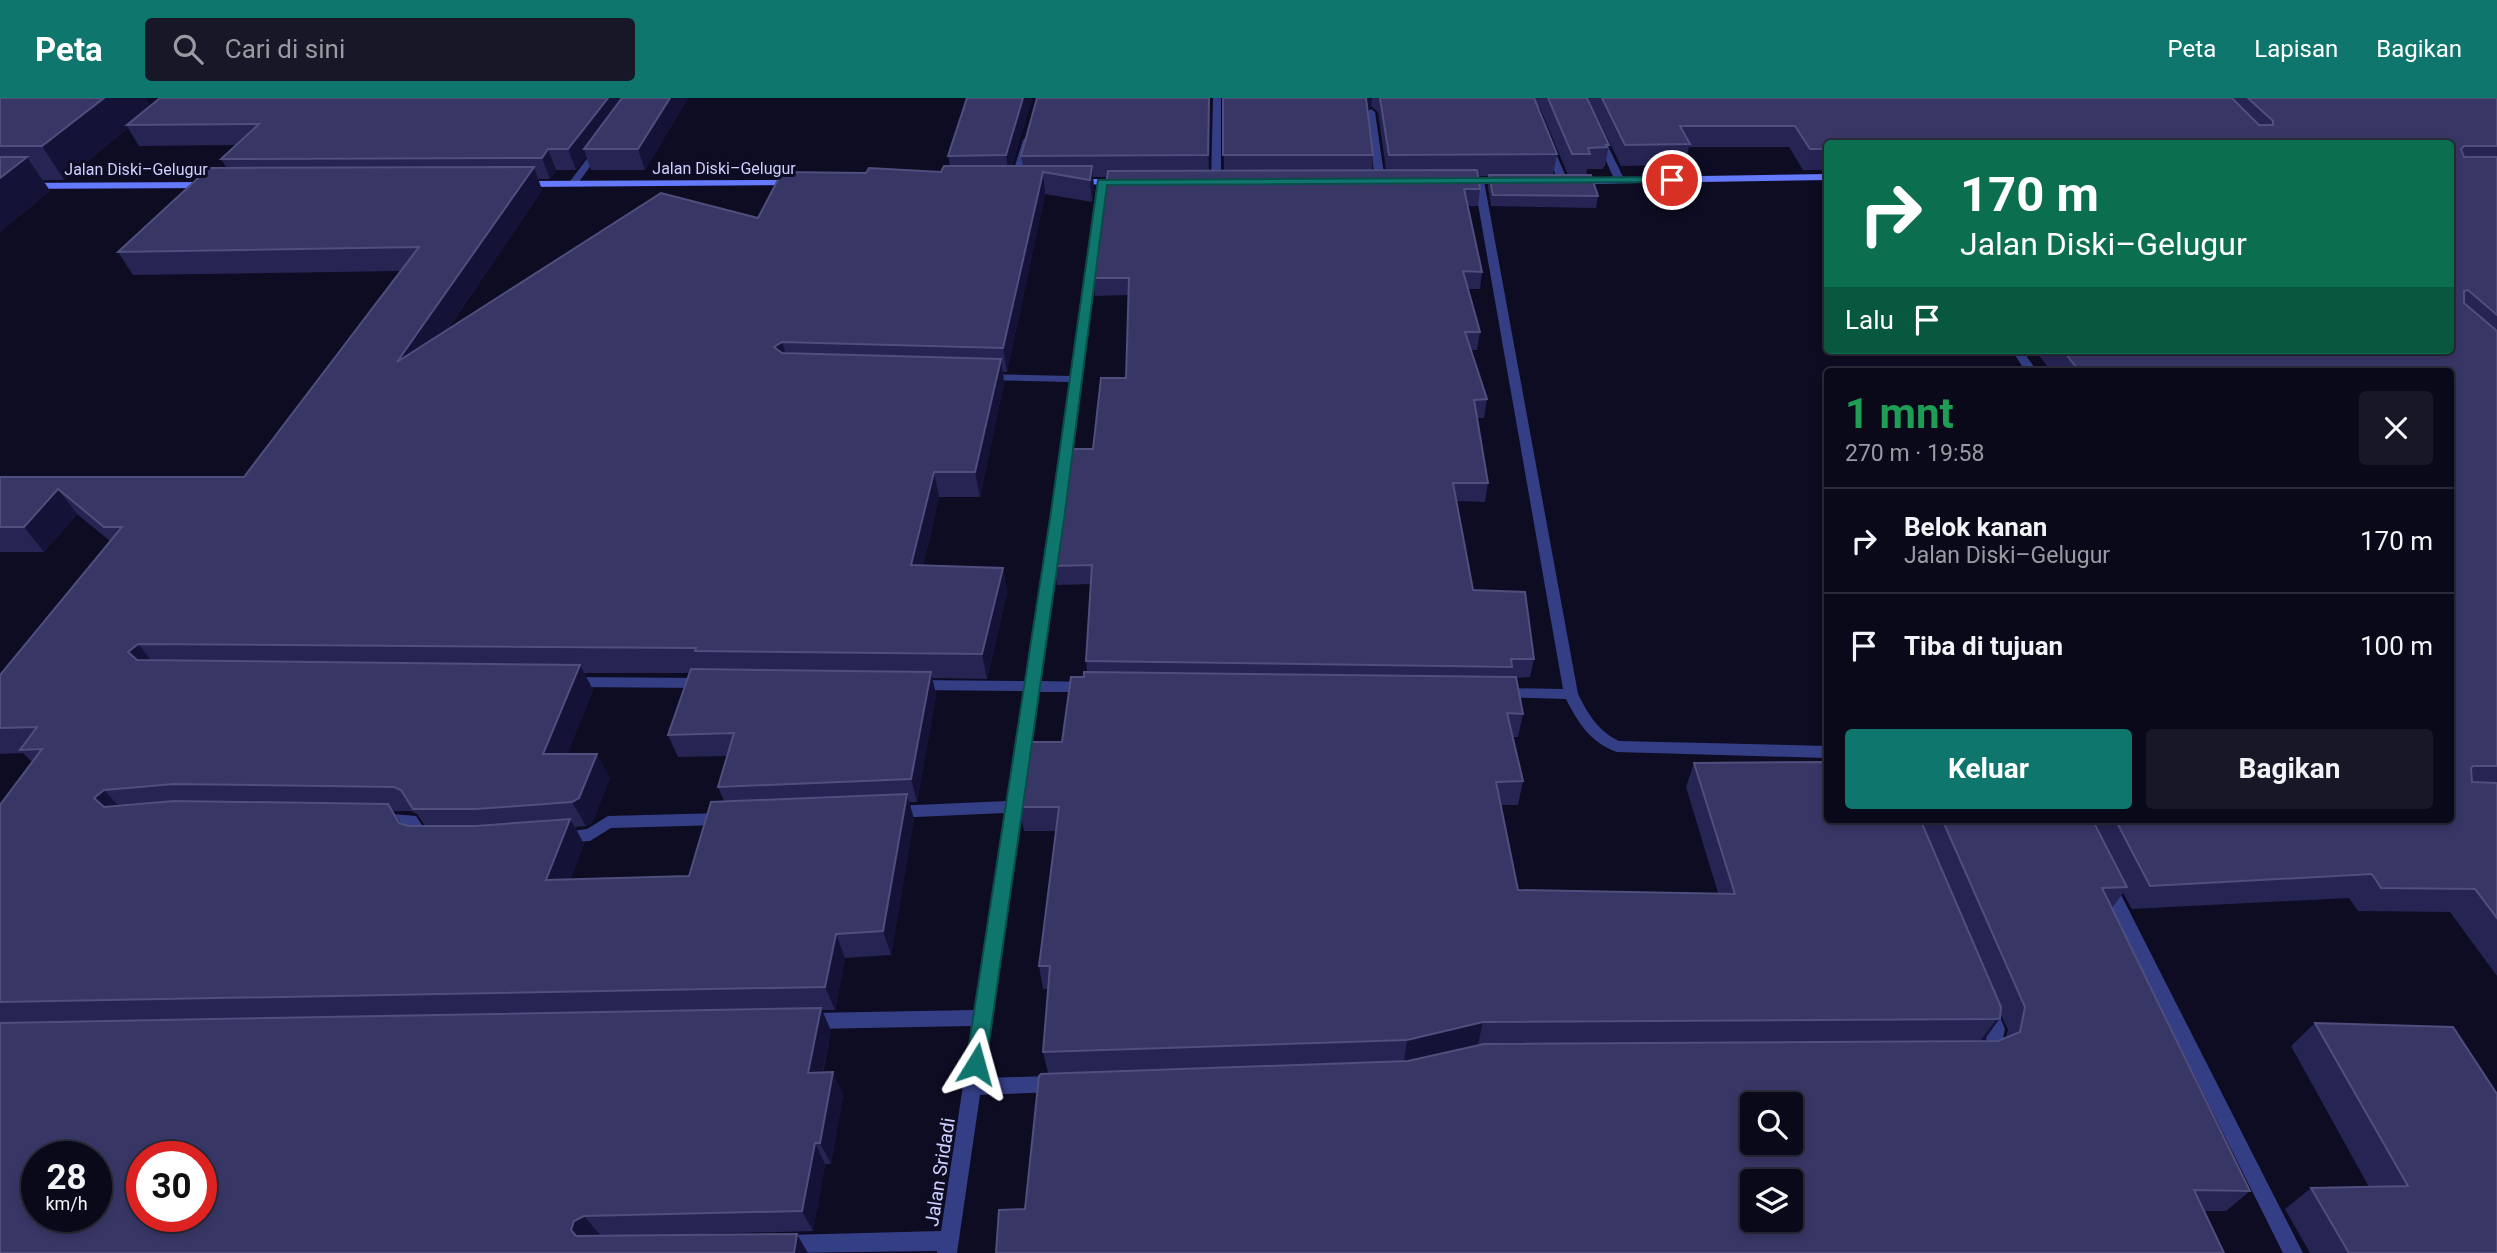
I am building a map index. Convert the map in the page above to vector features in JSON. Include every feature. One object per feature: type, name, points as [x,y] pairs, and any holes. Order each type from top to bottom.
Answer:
[{"type":"main road","points":[[1551,181],[1824,177]]},
{"type":"main road","points":[[1204,181],[1230,181]]},
{"type":"main road","points":[[1366,181],[1392,181]]},
{"type":"main road","points":[[1454,181],[1515,181]]},
{"type":"main road","points":[[1065,182],[1140,182]]},
{"type":"main road","name":"Jalan Diski–Gelugur","points":[[517,184],[808,183]]},
{"type":"main road","points":[[1001,183],[1027,183]]},
{"type":"main road","name":"Jalan Diski–Gelugur","points":[[0,186],[224,185]]},
{"type":"street","points":[[1216,181],[1217,98]]},
{"type":"street","points":[[1371,112],[1380,181]]},
{"type":"street","points":[[1544,133],[1563,181]]},
{"type":"street","points":[[1015,183],[1028,134]]},
{"type":"street","points":[[1598,134],[1620,181]]},
{"type":"street","points":[[573,184],[605,141]]},
{"type":"street","points":[[1479,181],[1571,694],[1591,730],[1602,741],[1617,746],[1824,752]]},
{"type":"street","name":"Jalan Sridadi","points":[[948,1247],[1032,687],[1102,182]]},
{"type":"street","points":[[967,376],[1076,379]]},
{"type":"street","points":[[560,682],[713,683]]},
{"type":"street","points":[[893,685],[1101,688]]},
{"type":"street","points":[[1488,693],[1571,694]]},
{"type":"street","points":[[880,812],[1014,807]]},
{"type":"street","points":[[360,818],[411,820],[425,842],[438,842]]},
{"type":"street","points":[[541,839],[590,835],[608,822],[733,818]]},
{"type":"street","points":[[2099,869],[2293,1253]]},
{"type":"street","points":[[1967,1052],[1981,1052],[1994,1047],[1997,1029],[1981,992]]},
{"type":"street","points":[[789,1021],[983,1017]]},
{"type":"street","points":[[973,1087],[1070,1084]]},
{"type":"street","points":[[768,1245],[948,1247]]},
{"type":"building","points":[[0,98],[104,98],[42,146],[0,146]]},
{"type":"building","points":[[160,98],[608,98],[568,149],[548,149],[542,158],[221,159],[259,124],[127,125]]},
{"type":"building","points":[[622,98],[670,98],[638,149],[584,149]]},
{"type":"building","points":[[967,98],[1023,98],[1006,155],[948,156]]},
{"type":"building","points":[[1037,98],[1209,98],[1208,155],[1021,156]]},
{"type":"building","points":[[1223,98],[1366,98],[1373,155],[1223,155]]},
{"type":"building","points":[[1380,98],[1534,98],[1557,154],[1389,155]]},
{"type":"building","points":[[1548,98],[1587,98],[1609,145],[1588,148],[1590,154],[1572,154]]},
{"type":"building","points":[[1602,98],[2232,98],[2259,125],[2273,125],[2273,121],[2248,98],[2497,98],[2497,146],[2464,146],[2461,149],[2464,157],[2497,157],[2497,315],[2468,290],[2464,291],[2464,303],[2497,331],[2497,766],[2471,768],[2472,782],[2497,783],[2497,918],[2475,889],[2381,888],[2372,874],[2150,886],[2117,823],[2454,823],[2454,368],[2077,368],[2066,354],[2454,354],[2454,140],[1824,140],[1824,149],[1810,149],[1795,126],[1680,126],[1690,144],[1625,145]]},
{"type":"building","points":[[0,157],[27,157],[0,178]]},
{"type":"building","points":[[944,166],[1092,166],[1090,180],[1043,172],[1003,348],[782,342],[774,347],[782,353],[1001,359],[975,472],[934,472],[911,565],[1003,568],[982,654],[695,651],[696,648],[138,644],[128,652],[137,660],[580,665],[543,754],[597,754],[579,798],[572,802],[476,809],[413,809],[401,790],[394,787],[174,784],[104,790],[94,798],[104,807],[174,801],[388,804],[399,823],[408,826],[476,826],[570,819],[546,880],[689,876],[711,802],[907,794],[883,931],[836,934],[825,987],[0,1002],[0,805],[42,749],[20,750],[37,727],[0,728],[0,675],[122,527],[104,527],[58,489],[24,527],[0,527],[0,477],[244,477],[419,247],[118,252],[209,168],[534,167],[397,362],[661,193],[758,218],[782,172],[866,173],[869,168],[941,172]]},
{"type":"building","points":[[1477,170],[1480,189],[1464,189],[1482,272],[1463,271],[1480,332],[1465,332],[1487,399],[1474,400],[1488,483],[1453,483],[1473,590],[1525,592],[1534,659],[1511,659],[1512,667],[1086,661],[1092,565],[1054,566],[1070,449],[1093,449],[1101,378],[1126,378],[1129,278],[1093,278],[1108,171]]},
{"type":"building","points":[[1489,175],[1591,175],[1598,196],[1493,195]]},
{"type":"building","points":[[691,669],[931,672],[911,779],[718,787],[734,733],[668,735]]},
{"type":"building","points":[[1084,672],[1516,677],[1523,714],[1507,713],[1523,781],[1496,782],[1518,890],[1735,894],[1694,763],[1824,762],[1824,823],[1922,823],[2001,1007],[2000,1018],[1483,1022],[1407,1040],[1043,1052],[1050,966],[1039,966],[1059,807],[1019,807],[1028,742],[1062,742],[1071,677],[1084,677]]},
{"type":"building","points":[[1944,823],[2094,823],[2127,887],[2102,888],[2250,1191],[2194,1190],[2224,1253],[996,1253],[999,1210],[1025,1209],[1041,1074],[1408,1061],[1484,1044],[1998,1041],[2020,1032],[2025,1007]]},
{"type":"building","points":[[821,1008],[808,1073],[833,1072],[820,1143],[815,1143],[802,1211],[584,1216],[574,1221],[571,1230],[576,1236],[797,1234],[794,1253],[0,1253],[0,1023]]},
{"type":"building","points":[[2315,1023],[2453,1027],[2497,1094],[2497,1253],[2349,1253],[2311,1188],[2408,1186]]},
{"type":"route","points":[[976,1064],[1058,512],[1102,182],[1672,180]]}]
